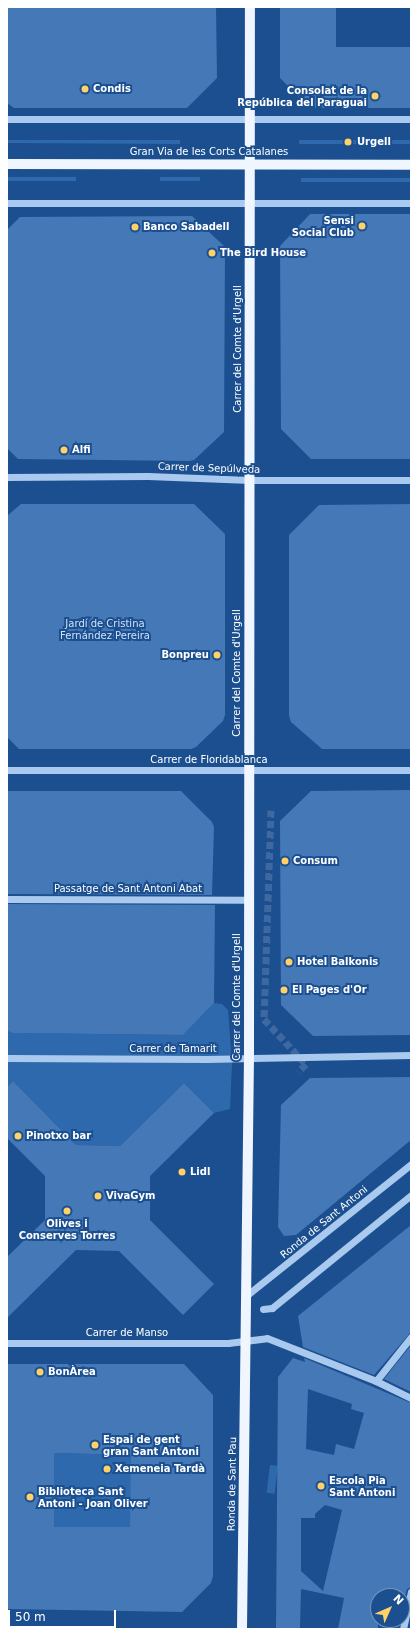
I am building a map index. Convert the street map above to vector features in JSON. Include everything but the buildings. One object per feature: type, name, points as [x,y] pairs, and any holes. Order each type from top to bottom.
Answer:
[{"type":"main road","name":"Carrer del Comte d'Urgell","points":[[247,1340],[250,770],[250,7]]},
{"type":"main road","name":"Gran Via de les Corts Catalanes","points":[[7,164],[411,165]]},
{"type":"main road","name":"Ronda de Sant Pau","points":[[242,1629],[247,1340]]},
{"type":"street","points":[[7,119],[411,119]]},
{"type":"street","points":[[7,203],[411,203]]},
{"type":"street","name":"Carrer de Sepúlveda","points":[[7,477],[162,476],[250,480],[411,480]]},
{"type":"street","name":"Carrer de Floridablanca","points":[[7,770],[411,770]]},
{"type":"street","name":"Passatge de Sant Antoni Abat","points":[[7,899],[249,900]]},
{"type":"street","name":"Carrer de Tamarit","points":[[7,1058],[207,1059],[411,1055]]},
{"type":"street","name":"Ronda de Sant Antoni","points":[[247,1295],[411,1164]]},
{"type":"street","points":[[263,1309],[272,1308],[411,1195]]},
{"type":"street","points":[[376,1381],[411,1337]]},
{"type":"street","name":"Carrer de Manso","points":[[7,1343],[228,1343],[247,1340],[275,1340],[376,1381],[411,1398]]},
{"type":"street","points":[[403,1629],[411,1592]]},
{"type":"shaded area","points":[[7,140],[180,140],[180,144],[7,143]]},
{"type":"shaded area","points":[[299,140],[411,140],[411,144],[299,144]]},
{"type":"shaded area","points":[[7,177],[76,177],[76,181],[7,181]]},
{"type":"shaded area","points":[[160,177],[200,177],[200,181],[160,181]]},
{"type":"shaded area","points":[[301,178],[411,178],[411,182],[301,182]]},
{"type":"shaded area","points":[[214,1003],[222,1004],[228,1010],[232,1064],[230,1109],[214,1113],[184,1083],[120,1146],[76,1145],[13,1081],[7,1087],[7,1031],[13,1033],[183,1035]]},
{"type":"shaded area","points":[[54,1453],[131,1455],[131,1527],[35,1527]]},
{"type":"shaded area","points":[[270,1465],[278,1466],[275,1494],[267,1493]]},
{"type":"tunnel","points":[[271,810],[264,1019],[306,1064],[298,1072]]},
{"type":"place","name":"Condis","points":[[85,89]]},
{"type":"place","name":"Consolat de la República del Paraguai","points":[[375,96]]},
{"type":"place","name":"Urgell","points":[[348,142]]},
{"type":"place","name":"Sensi Social Club","points":[[362,226]]},
{"type":"place","name":"Banco Sabadell","points":[[135,227]]},
{"type":"place","name":"The Bird House","points":[[212,253]]},
{"type":"place","name":"Alfi","points":[[64,450]]},
{"type":"place","name":"Bonpreu","points":[[217,655]]},
{"type":"place","name":"Consum","points":[[285,861]]},
{"type":"place","name":"Hotel Balkonis","points":[[289,962]]},
{"type":"place","name":"El Pages d'Or","points":[[284,990]]},
{"type":"place","name":"Pinotxo bar","points":[[18,1136]]},
{"type":"place","name":"Lidl","points":[[182,1172]]},
{"type":"place","name":"VivaGym","points":[[98,1196]]},
{"type":"place","name":"Olives i Conserves Torres","points":[[67,1211]]},
{"type":"place","name":"BonÀrea","points":[[40,1372]]},
{"type":"place","name":"Espai de gent gran Sant Antoni","points":[[95,1445]]},
{"type":"place","name":"Xemeneia Tardà","points":[[107,1469]]},
{"type":"place","name":"Escola Pia Sant Antoni","points":[[321,1486]]},
{"type":"place","name":"Biblioteca Sant Antoni - Joan Oliver","points":[[30,1497]]},
{"type":"park label","name":"Jardí de Cristina Fernández Pereira","points":[[105,628]]}]
